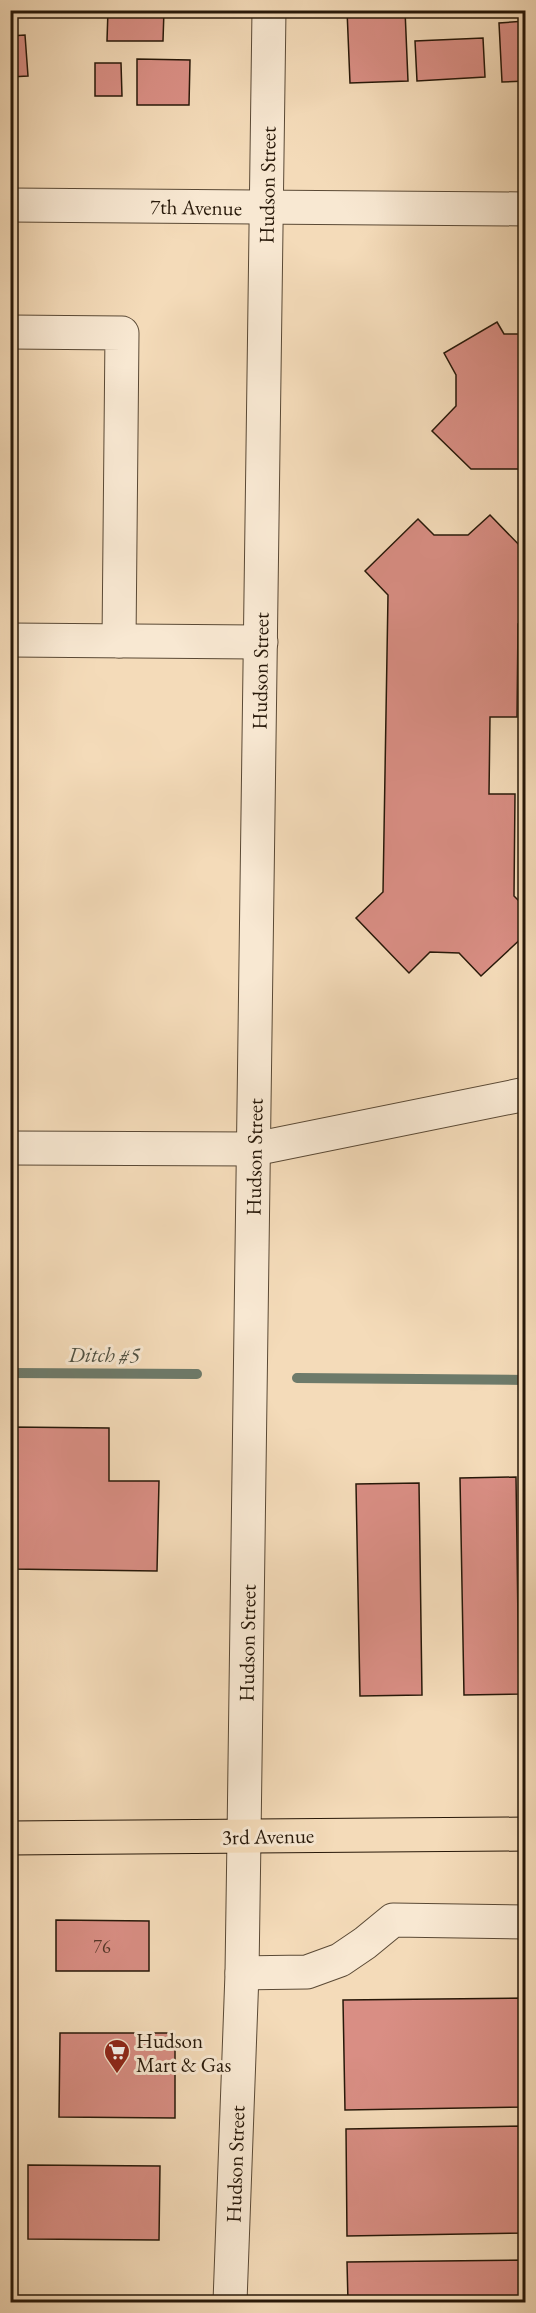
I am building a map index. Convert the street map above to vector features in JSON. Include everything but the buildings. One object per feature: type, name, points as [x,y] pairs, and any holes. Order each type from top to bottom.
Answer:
[{"type":"main road","name":"3rd Avenue","points":[[10,1838],[525,1834]]},
{"type":"street","name":"Hudson Street","points":[[230,2302],[242,1973],[269,10]]},
{"type":"street","name":"7th Avenue","points":[[10,205],[525,209]]},
{"type":"street","points":[[10,332],[122,333],[119,641]]},
{"type":"street","points":[[10,640],[261,642]]},
{"type":"street","points":[[10,1148],[254,1149],[525,1094]]},
{"type":"street","points":[[242,1973],[307,1972],[340,1960],[393,1920],[525,1922]]},
{"type":"waterway","name":"Ditch #5","points":[[10,1373],[197,1374]]},
{"type":"waterway","points":[[297,1378],[526,1380]]},
{"type":"place","name":"Hudson Mart & Gas","points":[[117,2075]]}]
